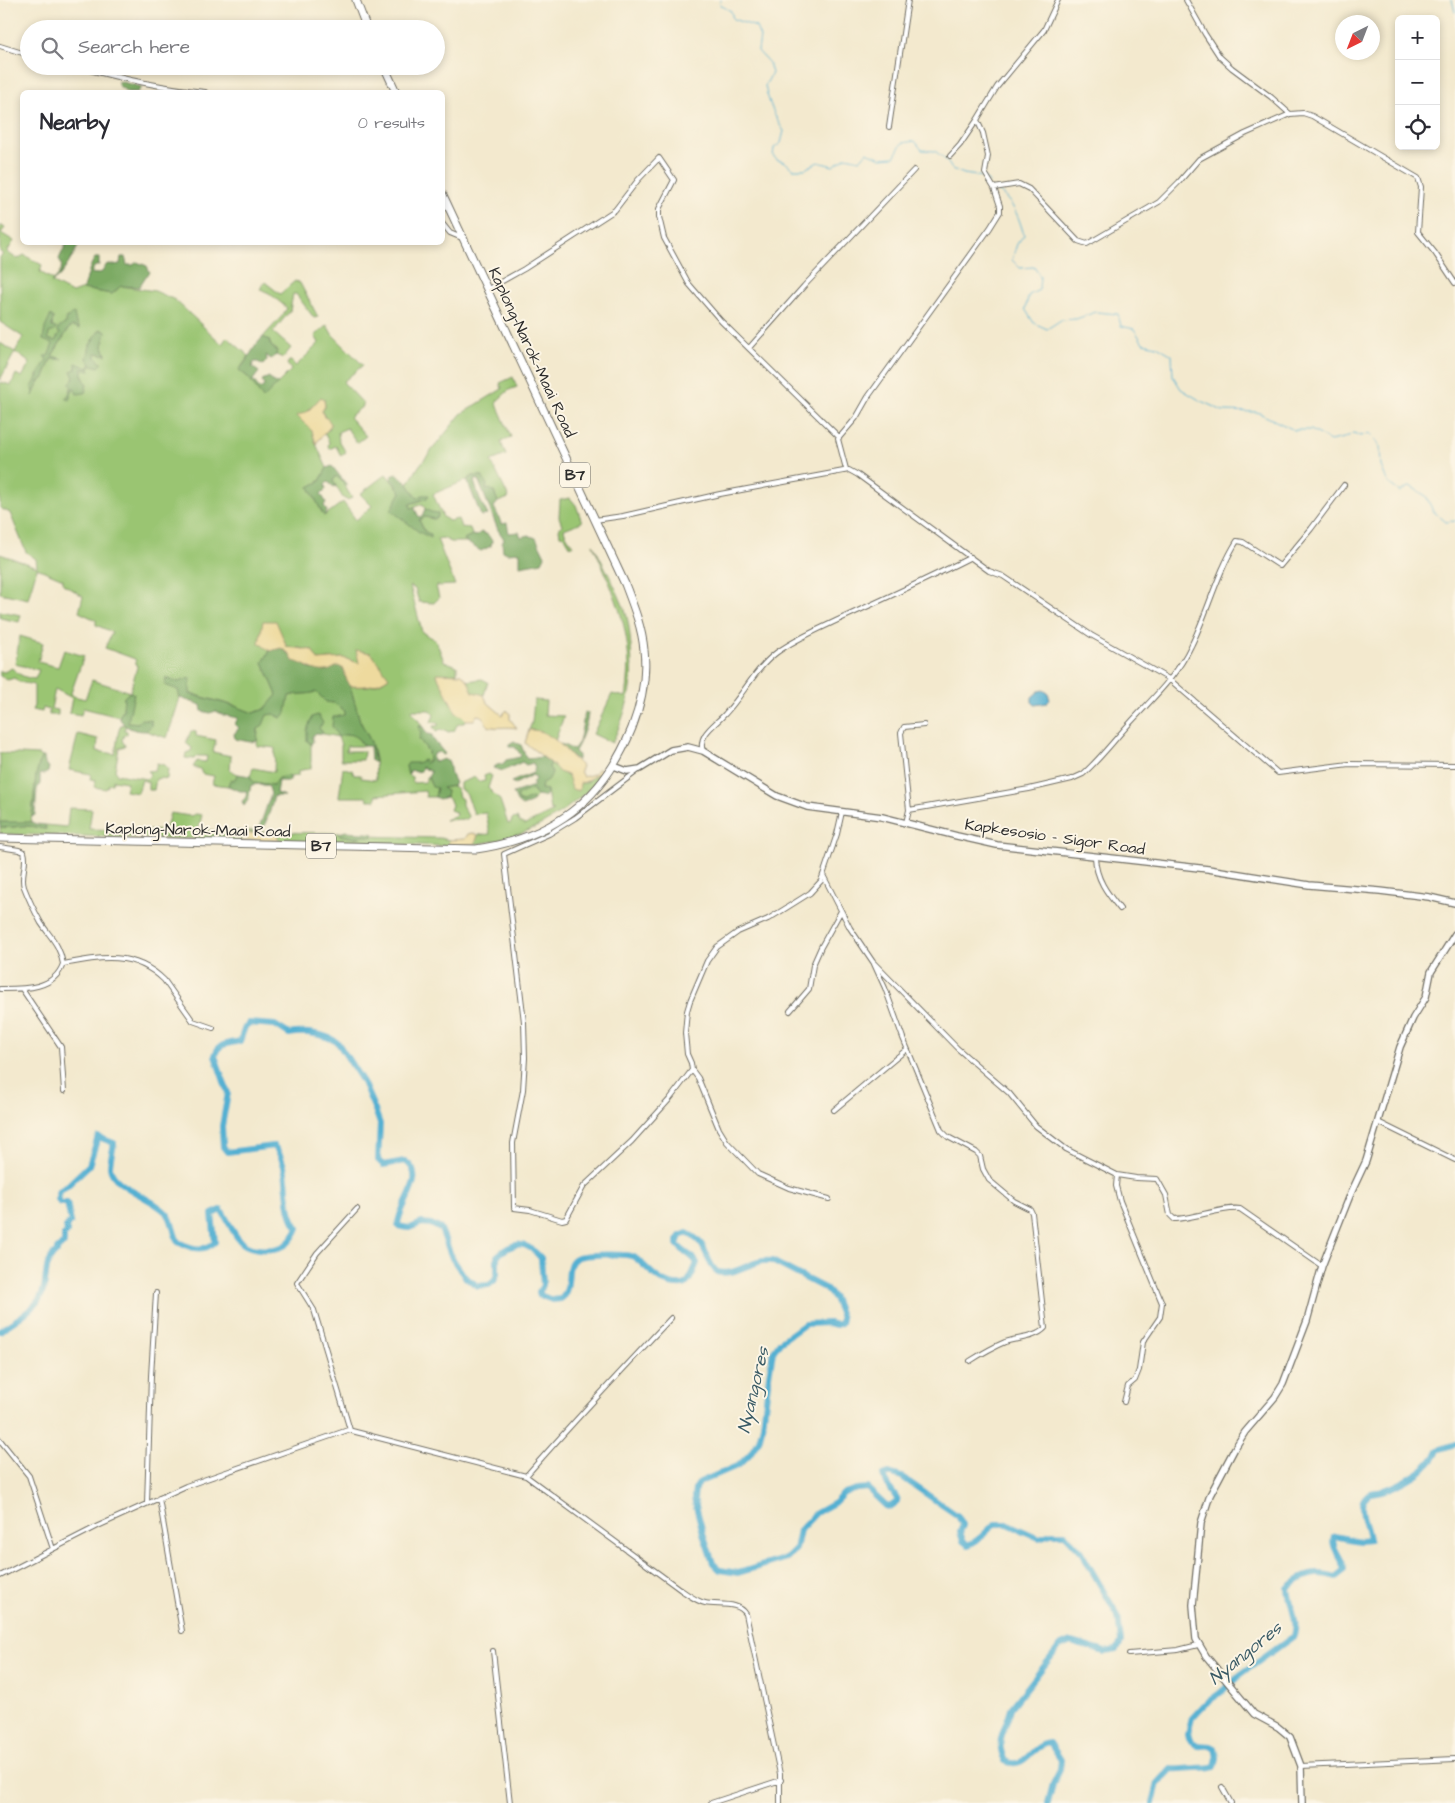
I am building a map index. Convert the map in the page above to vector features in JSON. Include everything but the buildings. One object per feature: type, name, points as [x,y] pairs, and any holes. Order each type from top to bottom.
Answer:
[{"type":"highway","points":[[356,0],[364,20]]},
{"type":"highway","points":[[388,75],[395,90]]},
{"type":"highway","name":"Kaplong-Narok-Maai Road","points":[[0,838],[476,849],[514,842],[554,824],[579,806],[598,788],[614,766],[626,744],[642,692],[645,652],[637,616],[625,584],[445,199]]},
{"type":"street","points":[[889,127],[908,0]]},
{"type":"street","points":[[950,156],[960,146],[998,87],[1044,30],[1058,0]]},
{"type":"street","points":[[1186,0],[1204,34],[1220,57],[1272,97],[1290,114]]},
{"type":"street","points":[[0,46],[20,52]]},
{"type":"street","points":[[109,75],[172,90]]},
{"type":"street","points":[[994,188],[1019,184],[1029,189],[1078,241],[1087,244],[1159,202],[1199,159],[1245,134],[1290,114],[1303,113],[1354,139],[1418,178],[1421,187],[1417,229],[1455,283]]},
{"type":"street","points":[[846,469],[839,446],[840,437],[856,418],[868,397],[990,228],[1000,209],[994,188],[985,173],[988,156],[977,120]]},
{"type":"street","points":[[488,289],[615,210],[638,180],[659,158],[674,180],[659,209],[664,238],[689,284],[721,322],[840,437]]},
{"type":"street","points":[[749,348],[804,286],[914,170]]},
{"type":"street","points":[[445,226],[453,234],[464,238]]},
{"type":"street","points":[[595,520],[624,516],[720,494],[846,469],[858,475],[990,571],[1003,576],[1091,635],[1169,679],[1279,773],[1349,764],[1455,766]]},
{"type":"street","points":[[909,810],[1029,789],[1078,777],[1092,766],[1169,679],[1190,648],[1237,541],[1244,542],[1277,565],[1281,565],[1344,485]]},
{"type":"street","points":[[703,750],[702,742],[706,733],[725,714],[761,668],[777,652],[817,630],[971,557]]},
{"type":"street","points":[[906,823],[909,810],[901,733],[904,727],[924,725]]},
{"type":"street","name":"Kapkesosio - Sigor Road","points":[[640,769],[666,752],[688,746],[703,750],[764,790],[784,800],[806,807],[882,817],[998,845],[1208,869],[1310,885],[1429,897],[1455,904]]},
{"type":"street","points":[[614,766],[627,771],[640,769]]},
{"type":"street","points":[[640,769],[575,818],[548,834],[506,852],[504,855],[524,1022],[525,1058],[523,1090],[513,1143],[514,1208],[530,1210],[562,1220],[566,1219],[584,1186],[632,1141],[669,1100],[692,1070]]},
{"type":"street","points":[[829,1199],[789,1188],[767,1179],[753,1171],[727,1142],[719,1130],[698,1078],[692,1070],[685,1033],[686,1012],[711,954],[721,942],[733,934],[768,919],[810,893],[823,875],[837,834],[842,812]]},
{"type":"street","points":[[0,847],[24,852],[26,858],[23,873],[24,885],[40,920],[59,947],[62,964],[53,980],[22,989],[0,989]]},
{"type":"street","points":[[1094,857],[1098,877],[1120,909]]},
{"type":"street","points":[[823,875],[850,928],[873,962],[941,1130],[948,1137],[976,1152],[980,1156],[983,1169],[989,1180],[1014,1200],[1030,1209],[1032,1213],[1045,1328],[1042,1332],[1006,1342],[970,1361]]},
{"type":"street","points":[[790,1011],[809,989],[813,964],[820,947],[842,912]]},
{"type":"street","points":[[1302,1803],[1301,1766],[1290,1737],[1278,1727],[1257,1716],[1198,1645],[1193,1605],[1198,1539],[1206,1504],[1217,1479],[1239,1441],[1275,1397],[1283,1384],[1307,1321],[1322,1266],[1366,1161],[1388,1083],[1406,1032],[1426,997],[1431,972],[1455,934]]},
{"type":"street","points":[[62,964],[107,957],[121,958],[141,964],[164,980],[193,1021],[213,1028]]},
{"type":"street","points":[[873,962],[957,1048],[1009,1094],[1046,1135],[1080,1157],[1117,1175],[1158,1179],[1166,1195],[1170,1215],[1174,1219],[1203,1215],[1230,1208],[1240,1209],[1322,1266]]},
{"type":"street","points":[[22,989],[61,1046],[64,1090]]},
{"type":"street","points":[[834,1110],[907,1049]]},
{"type":"street","points":[[1378,1122],[1455,1160]]},
{"type":"street","points":[[1117,1175],[1116,1186],[1120,1201],[1162,1303],[1160,1318],[1143,1342],[1139,1370],[1135,1380],[1128,1386],[1124,1402]]},
{"type":"street","points":[[350,1430],[313,1308],[296,1283],[317,1253],[357,1209]]},
{"type":"street","points":[[147,1503],[156,1293]]},
{"type":"street","points":[[526,1476],[571,1424],[671,1318]]},
{"type":"street","points":[[0,1576],[147,1503],[193,1483],[350,1430],[526,1476],[602,1534],[681,1590],[704,1603],[734,1606],[744,1611],[781,1780],[780,1803]]},
{"type":"street","points":[[0,1440],[29,1476],[53,1549]]},
{"type":"street","points":[[159,1498],[182,1632]]},
{"type":"street","points":[[1129,1654],[1178,1650],[1198,1645]]},
{"type":"street","points":[[493,1651],[510,1803]]},
{"type":"street","points":[[1301,1766],[1455,1759]]},
{"type":"street","points":[[711,1803],[781,1780]]},
{"type":"street","points":[[1222,1787],[1231,1803]]},
{"type":"green space","points":[[118,81],[142,87],[140,90],[124,90],[118,85]]},
{"type":"green space","points":[[0,225],[5,228],[1,233],[14,241],[7,252],[17,259],[24,255],[42,265],[40,272],[54,280],[51,282],[72,293],[83,289],[112,294],[121,286],[155,291],[175,300],[222,344],[227,337],[249,356],[239,370],[249,378],[263,398],[291,370],[287,364],[289,361],[296,366],[319,343],[315,336],[327,325],[332,334],[363,365],[343,382],[363,403],[363,406],[349,417],[366,436],[357,443],[347,428],[338,432],[339,442],[346,452],[341,456],[336,446],[329,449],[329,442],[324,433],[330,429],[322,411],[325,406],[324,399],[321,397],[308,411],[297,416],[312,431],[327,468],[320,481],[309,487],[324,516],[343,502],[356,520],[372,506],[360,494],[386,474],[401,492],[425,532],[419,520],[425,517],[434,519],[438,517],[425,509],[423,504],[411,508],[410,504],[426,499],[423,495],[417,498],[408,484],[419,466],[461,414],[502,389],[500,383],[513,377],[517,387],[509,390],[496,402],[511,437],[501,442],[506,455],[491,461],[509,498],[498,502],[494,492],[486,490],[482,476],[473,476],[433,494],[443,517],[449,521],[458,519],[461,527],[470,528],[472,535],[464,539],[466,542],[451,542],[443,538],[437,539],[455,585],[436,586],[439,598],[434,603],[419,602],[415,589],[410,586],[422,632],[436,641],[444,661],[457,666],[457,673],[436,674],[447,692],[449,701],[466,720],[464,723],[457,725],[454,731],[440,730],[436,732],[433,726],[438,726],[438,723],[431,722],[434,715],[430,710],[411,710],[423,727],[420,726],[419,729],[422,733],[419,739],[428,751],[429,761],[406,766],[408,775],[412,777],[413,783],[426,782],[426,777],[428,777],[430,783],[437,787],[435,797],[426,797],[425,791],[376,795],[376,800],[368,800],[366,797],[339,797],[343,768],[352,770],[354,775],[361,775],[361,778],[376,780],[375,759],[371,742],[360,721],[350,686],[371,686],[389,677],[343,658],[318,660],[312,650],[259,642],[270,651],[263,662],[277,695],[265,709],[253,713],[178,690],[180,698],[167,738],[146,731],[151,726],[151,720],[138,723],[127,722],[134,694],[130,692],[137,667],[135,659],[105,648],[112,632],[96,625],[96,620],[79,612],[83,596],[63,584],[63,579],[37,568],[28,599],[0,593],[0,554],[37,567],[36,559],[26,552],[10,513],[0,508],[0,382],[11,385],[16,374],[22,377],[30,363],[15,352],[23,337],[0,322],[0,257],[3,254],[0,252]],"holes":[[[53,317],[52,327],[55,328],[49,333],[48,339],[55,341],[65,324],[76,323],[80,329],[73,326],[69,328],[52,356],[61,359],[51,359],[44,378],[39,382],[33,394],[32,387],[37,380],[37,375],[42,370],[54,344],[43,339]],[[100,329],[106,332],[103,346],[106,355],[96,353],[96,357],[89,368],[91,364],[90,345]],[[77,364],[88,368],[81,369],[87,385],[74,388],[68,400]]]},
{"type":"green space","points":[[66,245],[79,245],[63,271],[51,282],[60,272],[61,262],[59,259]]},
{"type":"green space","points":[[121,257],[125,257],[127,265],[133,265],[137,262],[147,266],[150,273],[139,287],[121,286],[112,294],[83,289],[95,258],[99,258],[99,265],[94,267],[91,273],[97,274],[102,272],[107,264],[120,264]]},
{"type":"green space","points":[[295,281],[300,283],[318,317],[314,318],[296,294],[293,294],[290,311],[273,332],[291,348],[283,358],[276,355],[277,350],[271,346],[269,340],[263,337],[287,308],[269,293],[260,289],[265,282],[280,294]]},
{"type":"green space","points":[[74,313],[76,323],[80,329],[73,326],[69,328],[52,356],[63,359],[51,359],[44,378],[39,382],[33,396],[32,387],[47,360],[44,356],[48,356],[53,344],[43,340],[45,328],[51,315],[53,317],[52,327],[56,328],[55,331],[49,333],[48,339],[55,341],[60,333],[58,328],[65,324],[66,318]]},
{"type":"green space","points":[[100,329],[106,332],[103,346],[106,355],[96,353],[96,357],[102,364],[99,367],[92,365],[89,368],[90,371],[82,369],[82,375],[87,385],[85,393],[77,394],[74,388],[69,400],[65,398],[72,387],[69,384],[74,378],[71,371],[76,369],[76,363],[88,368],[91,364],[87,359],[90,345]]},
{"type":"green space","points":[[263,337],[269,340],[271,346],[277,351],[276,355],[271,359],[266,355],[267,360],[263,365],[254,362],[252,367],[259,372],[253,380],[260,389],[264,386],[262,380],[269,377],[273,382],[279,383],[263,399],[249,378],[239,370]]},
{"type":"green space","points":[[0,343],[15,352],[0,380]]},
{"type":"green space","points":[[332,466],[347,485],[345,487],[336,476],[333,481],[336,486],[334,487],[328,482],[325,485],[326,489],[321,494],[326,502],[324,506],[327,511],[324,516],[309,487],[320,481],[327,468]]},
{"type":"green space","points":[[397,474],[408,484],[417,498],[429,495],[426,499],[410,504],[411,508],[414,507],[419,517],[422,516],[425,509],[438,513],[438,517],[434,519],[425,517],[419,520],[425,532],[431,534],[431,538],[419,532],[391,510],[401,492],[391,479],[393,475]]},
{"type":"green space","points":[[336,476],[341,480],[352,498],[347,500],[343,498],[333,481]]},
{"type":"green space","points":[[473,476],[482,476],[487,485],[486,490],[490,489],[494,492],[498,502],[494,507],[502,524],[507,523],[509,533],[519,532],[521,537],[528,535],[536,538],[545,556],[542,562],[520,566],[520,552],[507,553],[503,551],[502,543],[504,539],[498,530],[478,479],[474,481],[480,500],[488,515],[481,516],[467,480]]},
{"type":"green space","points":[[570,498],[576,505],[582,522],[564,529],[573,546],[571,547],[564,536],[560,535],[559,529],[562,525],[559,517],[560,500]]},
{"type":"green space","points":[[481,532],[488,535],[492,541],[491,546],[481,551],[464,539],[472,535],[476,536]]},
{"type":"green space","points":[[593,544],[625,610],[630,638],[632,661],[631,685],[626,708],[612,743],[593,734],[612,694],[626,697],[628,655],[622,618]]},
{"type":"green space","points":[[0,611],[21,615],[19,622],[0,618]]},
{"type":"green space","points":[[20,636],[43,643],[38,662],[58,667],[64,650],[84,656],[71,693],[73,696],[85,699],[92,680],[130,692],[124,697],[123,710],[119,717],[83,708],[81,715],[69,713],[72,698],[55,689],[51,709],[58,710],[58,715],[49,715],[49,710],[43,708],[42,712],[32,710],[34,706],[34,685],[19,682],[14,678],[8,680],[0,676],[0,671],[4,672],[12,668],[22,676],[35,679],[39,670],[15,664]]},
{"type":"green space","points":[[281,648],[310,669],[326,671],[338,665],[344,669],[360,721],[371,742],[375,763],[371,760],[370,746],[363,746],[356,737],[350,734],[338,737],[332,726],[333,717],[344,715],[345,711],[334,703],[326,702],[316,692],[289,696],[286,713],[282,718],[274,714],[267,715],[263,725],[258,729],[257,741],[250,742],[235,739],[234,734],[239,728],[235,724],[238,718],[223,715],[216,711],[210,713],[202,711],[201,705],[180,698],[178,690],[165,685],[166,678],[178,682],[190,678],[190,694],[235,706],[253,713],[265,709],[277,695],[263,662],[270,651]]},
{"type":"green space","points":[[482,679],[488,682],[484,695],[472,692],[468,681]]},
{"type":"green space","points":[[130,692],[134,694],[128,722],[138,723],[141,719],[151,720],[151,726],[146,731],[130,728],[119,717],[123,710],[124,697]]},
{"type":"green space","points":[[316,692],[326,702],[334,703],[345,710],[344,715],[332,726],[337,732],[352,735],[358,739],[363,746],[347,746],[346,751],[364,751],[363,760],[341,760],[341,745],[338,737],[324,734],[319,728],[320,717],[318,715],[312,717],[307,741],[311,744],[311,768],[298,771],[298,776],[278,778],[273,785],[253,782],[250,776],[253,768],[274,772],[275,748],[257,746],[258,729],[263,725],[266,715],[274,714],[281,718],[286,713],[289,696]]},
{"type":"green space","points":[[534,700],[546,701],[545,715],[564,716],[555,741],[534,730],[529,730],[532,722]]},
{"type":"green space","points":[[585,712],[588,713],[587,722],[581,738],[575,751],[578,755],[578,760],[559,744],[573,750],[579,742]]},
{"type":"green space","points":[[318,715],[323,723],[319,728],[324,734],[316,733],[312,736],[313,742],[311,744],[307,741],[307,730],[312,717]]},
{"type":"green space","points":[[122,724],[126,726],[124,730],[127,731],[127,734],[124,735],[122,740],[125,746],[119,748],[115,770],[117,774],[147,779],[150,775],[148,771],[155,770],[157,763],[164,765],[168,768],[167,779],[156,779],[154,790],[148,790],[148,782],[142,780],[138,793],[125,791],[127,782],[113,780],[112,784],[109,784],[106,789],[94,787],[96,780],[90,779],[91,774],[69,770],[78,734],[98,739],[97,751],[115,754]]},
{"type":"green space","points":[[419,726],[423,727],[427,734],[432,735],[445,754],[442,755],[439,752],[433,754],[432,760],[436,762],[443,759],[449,762],[451,775],[455,783],[453,786],[442,788],[447,791],[446,797],[439,799],[435,797],[437,788],[432,787],[428,777],[431,772],[422,767],[421,771],[411,770],[408,775],[406,766],[408,763],[417,763],[424,760],[425,763],[429,761],[428,751],[419,739],[421,733]]},
{"type":"green space","points":[[191,731],[196,732],[196,736],[216,740],[213,752],[231,756],[230,771],[238,774],[234,780],[230,780],[228,786],[212,784],[214,776],[202,774],[200,769],[193,767],[197,761],[206,762],[207,756],[197,756],[194,759],[185,758],[186,753],[191,751],[192,748],[186,743]]},
{"type":"green space","points":[[514,741],[521,745],[527,759],[542,757],[551,763],[549,767],[552,773],[549,779],[542,783],[541,789],[547,790],[547,794],[543,797],[536,796],[533,789],[517,795],[519,801],[523,802],[531,798],[534,800],[522,806],[517,802],[513,793],[534,786],[532,783],[536,778],[532,775],[515,784],[511,782],[533,773],[535,768],[533,763],[526,765],[522,762],[503,771],[493,768],[503,764],[506,760],[520,757],[521,755],[515,747],[509,747],[509,744]]},
{"type":"green space","points":[[0,753],[39,755],[41,757],[36,775],[31,822],[29,824],[0,822]]},
{"type":"green space","points":[[41,757],[44,757],[45,764],[49,767],[48,772],[40,774],[35,815],[32,817],[36,775]]},
{"type":"green space","points":[[551,763],[577,782],[585,783],[598,774],[601,778],[572,804],[544,823],[513,836],[475,844],[478,835],[490,834],[486,813],[474,814],[467,795],[460,789],[460,783],[475,777],[479,782],[485,781],[484,776],[489,774],[492,776],[488,788],[500,800],[508,824],[511,823],[512,819],[517,818],[519,822],[525,825],[554,811],[550,810],[547,790],[541,789]]},
{"type":"green space","points":[[238,774],[250,776],[253,782],[273,785],[278,778],[287,776],[291,778],[289,781],[278,781],[276,793],[285,796],[274,796],[261,834],[256,833],[271,794],[269,787],[260,784],[251,785],[248,800],[244,806],[242,801],[246,797],[247,791],[240,791],[228,786],[230,780],[234,780]]},
{"type":"green space","points":[[453,786],[457,789],[459,797],[462,799],[462,805],[468,816],[467,819],[445,820],[456,815],[455,812],[450,810],[452,805],[446,797],[447,791],[442,788]]},
{"type":"green space","points":[[533,789],[536,796],[534,800],[531,798],[523,803],[519,801],[517,795]]},
{"type":"green space","points":[[69,808],[92,809],[89,829],[165,831],[170,813],[190,816],[202,815],[198,830],[257,831],[256,833],[246,833],[242,840],[0,834],[0,827],[31,826],[46,829],[45,825],[67,827]]},
{"type":"green space","points":[[0,822],[31,822],[45,825],[46,829],[31,826],[0,827]]},
{"type":"green space","points":[[346,831],[374,834],[373,837],[355,838],[339,835],[339,833]]},
{"type":"green space","points":[[261,832],[339,833],[340,835],[355,838],[364,836],[440,838],[449,840],[448,846],[279,841],[277,834],[261,834]]},
{"type":"sand","points":[[321,397],[324,399],[325,406],[322,411],[324,417],[331,424],[316,444],[312,431],[297,416],[308,411]]},
{"type":"sand","points":[[263,621],[276,621],[287,647],[312,650],[318,660],[343,658],[359,663],[356,650],[371,653],[389,677],[371,685],[350,686],[344,669],[338,666],[328,671],[317,671],[293,661],[290,654],[281,648],[270,651],[259,643]]},
{"type":"sand","points":[[436,673],[462,674],[473,692],[484,695],[487,702],[502,715],[507,710],[510,714],[510,719],[517,728],[488,726],[482,716],[477,715],[474,720],[466,720],[456,713]]},
{"type":"sand","points":[[529,730],[547,734],[562,746],[582,766],[580,771],[583,777],[594,774],[598,769],[603,769],[606,772],[601,778],[598,774],[580,783],[579,791],[572,789],[568,775],[559,772],[551,763],[525,743]]},
{"type":"sand","points":[[246,833],[277,834],[279,841],[242,840]]},
{"type":"sand","points":[[468,834],[478,835],[475,844],[448,846],[449,840],[465,839]]},
{"type":"water","points":[[1043,690],[1048,693],[1050,700],[1047,703],[1035,705],[1032,702],[1032,697]]},
{"type":"waterway","points":[[721,0],[720,5],[731,11],[733,19],[756,27],[760,37],[758,51],[769,63],[772,73],[765,86],[766,91],[775,115],[784,131],[781,143],[774,148],[773,156],[778,160],[785,162],[793,169],[805,169],[818,162],[833,166],[846,157],[860,160],[867,152],[881,158],[894,157],[902,143],[915,141],[922,150],[935,151],[946,160],[952,169],[964,174],[984,177],[989,183]]},
{"type":"waterway","points":[[1452,0],[1455,12]]},
{"type":"waterway","points":[[996,189],[1007,199],[1014,210],[1024,235],[1017,244],[1012,260],[1020,268],[1034,267],[1040,276],[1039,290],[1029,295],[1025,309],[1034,323],[1047,329],[1061,320],[1076,319],[1096,312],[1118,314],[1121,326],[1134,329],[1143,343],[1157,346],[1172,355],[1173,376],[1181,389],[1223,411],[1257,412],[1294,430],[1311,430],[1330,441],[1344,438],[1354,433],[1360,436],[1370,433],[1380,447],[1381,466],[1388,483],[1400,492],[1410,486],[1426,496],[1433,511],[1446,522],[1455,521]]},
{"type":"waterway","name":"Nyangores","points":[[0,1331],[31,1309],[40,1297],[43,1291],[48,1264],[57,1252],[57,1249],[64,1243],[64,1235],[67,1232],[66,1226],[71,1222],[67,1203],[60,1203],[58,1199],[59,1191],[89,1165],[98,1137],[114,1143],[110,1167],[118,1181],[155,1204],[169,1216],[178,1242],[197,1248],[211,1245],[215,1242],[212,1214],[221,1210],[236,1235],[246,1246],[264,1250],[282,1247],[287,1244],[298,1228],[289,1209],[284,1165],[274,1146],[227,1152],[223,1147],[222,1126],[228,1093],[215,1056],[221,1046],[240,1041],[245,1027],[249,1023],[275,1025],[289,1034],[308,1033],[328,1037],[338,1043],[363,1082],[375,1110],[380,1124],[378,1160],[383,1165],[405,1161],[412,1168],[414,1183],[399,1218],[398,1226],[409,1228],[422,1223],[431,1224],[441,1229],[452,1258],[465,1277],[478,1286],[489,1285],[494,1281],[497,1274],[497,1256],[514,1245],[530,1248],[541,1258],[543,1285],[539,1292],[540,1295],[552,1300],[561,1299],[565,1294],[572,1261],[576,1258],[587,1256],[615,1255],[634,1257],[663,1281],[675,1285],[683,1285],[689,1280],[697,1263],[677,1244],[680,1236],[687,1233],[694,1237],[703,1247],[717,1272],[731,1272],[758,1262],[772,1261],[826,1289],[834,1298],[842,1318],[841,1323],[836,1325],[829,1323],[805,1324],[780,1342],[773,1352],[763,1425],[759,1440],[750,1454],[739,1465],[700,1482],[695,1489],[694,1498],[703,1533],[713,1563],[720,1570],[738,1573],[787,1558],[796,1549],[800,1530],[816,1513],[834,1503],[844,1493],[867,1488],[886,1506],[890,1507],[898,1501],[884,1479],[883,1475],[889,1473],[902,1477],[958,1516],[963,1525],[960,1532],[963,1541],[968,1545],[980,1538],[995,1524],[1008,1524],[1039,1538],[1051,1534],[1065,1534],[1080,1550],[1118,1616],[1121,1642],[1117,1650],[1105,1652],[1071,1642],[1059,1647],[1011,1708],[1001,1740],[1005,1761],[1018,1763],[1043,1744],[1050,1743],[1061,1760],[1060,1770],[1053,1784],[1048,1803]]},
{"type":"waterway","name":"Nyangores","points":[[1153,1803],[1158,1783],[1171,1769],[1208,1768],[1215,1766],[1217,1758],[1215,1748],[1198,1745],[1191,1741],[1188,1734],[1192,1718],[1205,1704],[1240,1675],[1294,1636],[1295,1618],[1288,1588],[1310,1575],[1322,1574],[1336,1577],[1345,1570],[1335,1549],[1334,1536],[1360,1541],[1369,1540],[1362,1509],[1362,1503],[1367,1495],[1406,1480],[1429,1464],[1438,1450],[1455,1444]]}]
